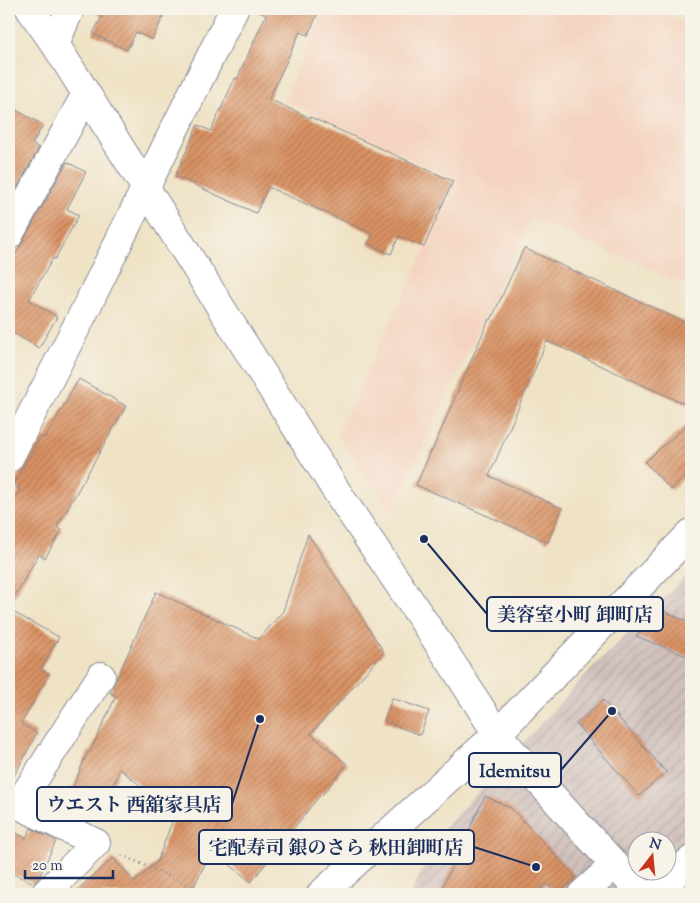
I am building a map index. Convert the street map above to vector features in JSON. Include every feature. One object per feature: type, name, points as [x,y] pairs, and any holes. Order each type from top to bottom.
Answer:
[{"type":"street","points":[[30,9],[55,44],[338,492],[497,734],[642,894]]},
{"type":"street","points":[[55,44],[70,9]]},
{"type":"street","points":[[9,458],[79,322],[234,9]]},
{"type":"street","points":[[9,235],[86,94]]},
{"type":"street","points":[[321,894],[497,734],[691,534]]},
{"type":"street","points":[[45,894],[96,843],[13,803],[101,676]]},
{"type":"street","points":[[655,894],[691,860]]},
{"type":"street","points":[[582,894],[614,865]]},
{"type":"path","points":[[96,843],[208,894]]},
{"type":"shaded area","points":[[326,9],[654,9],[691,26],[691,286],[531,219],[392,512],[337,435],[458,180],[284,100]]},
{"type":"shaded area","points":[[691,572],[691,894],[411,894],[438,835],[587,674]]},
{"type":"building","points":[[86,9],[167,9],[152,40],[136,32],[127,50],[93,34],[102,16]]},
{"type":"building","points":[[253,9],[320,9],[308,35],[300,32],[269,99],[453,181],[424,247],[399,236],[391,254],[368,244],[373,234],[268,187],[256,213],[175,176],[198,125],[211,131],[235,78],[237,79],[266,15]]},
{"type":"building","points":[[9,106],[43,125],[32,144],[39,148],[17,188],[10,185],[9,187]]},
{"type":"building","points":[[67,162],[86,172],[67,209],[79,215],[55,259],[53,258],[29,300],[57,317],[39,348],[11,332],[9,336],[9,266]]},
{"type":"building","points":[[524,248],[691,325],[691,407],[547,341],[489,476],[562,508],[548,542],[416,485],[489,319],[491,320]]},
{"type":"building","points":[[79,379],[126,406],[57,527],[62,530],[45,558],[39,554],[9,606],[9,508],[20,489],[13,485],[41,436],[45,438]]},
{"type":"building","points":[[691,421],[691,472],[671,490],[645,462]]},
{"type":"building","points":[[308,534],[384,652],[311,734],[347,764],[251,882],[212,850],[190,894],[73,894],[113,858],[135,882],[157,862],[175,814],[120,769],[99,820],[65,806],[88,751],[90,752],[116,696],[110,693],[156,592],[259,639],[283,611]]},
{"type":"building","points":[[9,610],[59,637],[41,669],[49,674],[21,724],[37,733],[9,785]]},
{"type":"building","points":[[661,610],[691,623],[691,658],[636,636]]},
{"type":"building","points":[[392,698],[429,711],[420,735],[384,721]]},
{"type":"building","points":[[603,700],[666,772],[639,796],[576,724]]},
{"type":"building","points":[[485,796],[511,808],[576,877],[557,894],[546,883],[534,894],[439,894]]},
{"type":"building","points":[[31,828],[56,841],[38,879],[34,883],[9,872],[9,830],[26,838]]},
{"type":"place","name":"美容室小町 卸町店","points":[[424,539]]},
{"type":"place","name":"Idemitsu","points":[[612,711]]},
{"type":"place","name":"ウエスト 西舘家具店","points":[[260,719]]},
{"type":"place","name":"宅配寿司 銀のさら 秋田卸町店","points":[[536,867]]}]
